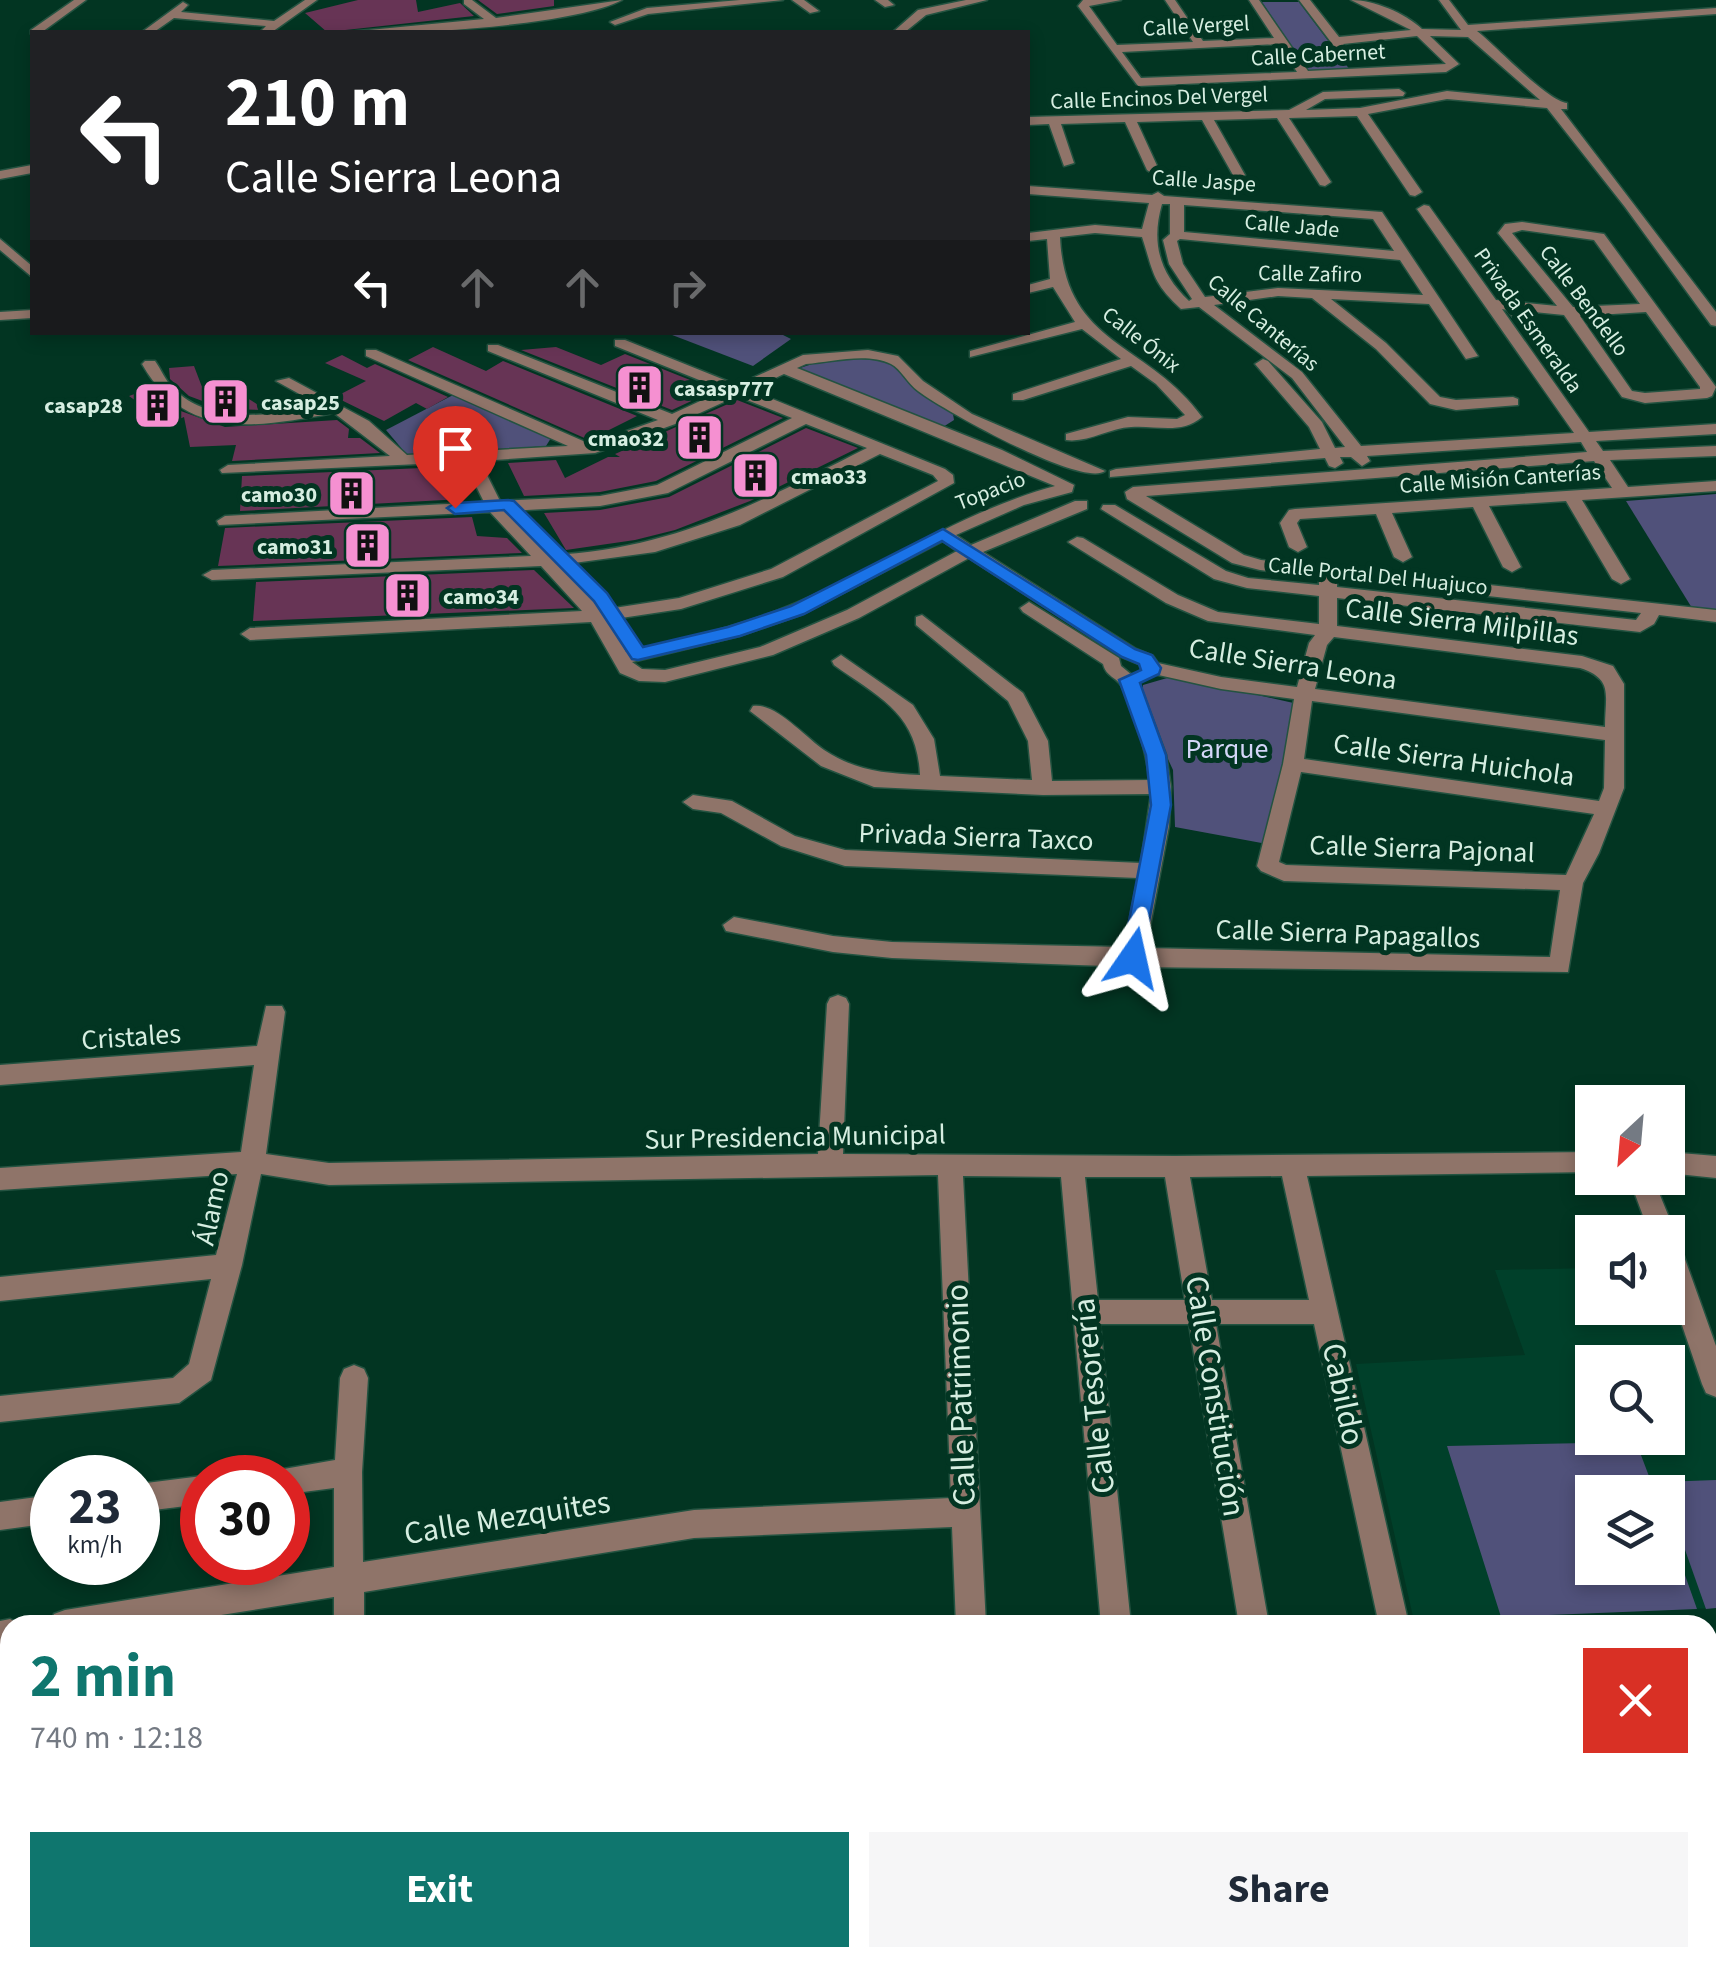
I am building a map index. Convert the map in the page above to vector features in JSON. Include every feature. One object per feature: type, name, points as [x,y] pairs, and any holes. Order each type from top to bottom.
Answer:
[{"type":"street","points":[[39,30],[81,0]]},
{"type":"street","points":[[150,30],[190,0]]},
{"type":"street","points":[[268,26],[300,0]]},
{"type":"street","points":[[170,14],[268,26],[312,0]]},
{"type":"street","points":[[553,0],[567,11]]},
{"type":"street","points":[[379,30],[494,21],[617,0]]},
{"type":"street","points":[[615,22],[646,11],[778,0]]},
{"type":"street","points":[[797,0],[814,11]]},
{"type":"street","points":[[901,30],[922,12],[982,0]]},
{"type":"street","points":[[1114,49],[1084,8],[1085,2],[1116,0]]},
{"type":"street","points":[[1170,0],[1200,44]]},
{"type":"street","points":[[1254,0],[1304,74]]},
{"type":"street","points":[[1304,0],[1357,72]]},
{"type":"street","points":[[1356,0],[1398,16],[1418,30]]},
{"type":"street","points":[[1444,0],[1463,28],[1554,103],[1630,186],[1716,303]]},
{"type":"street","points":[[1455,0],[1463,28]]},
{"type":"street","points":[[468,2],[494,21]]},
{"type":"street","points":[[1325,27],[1418,30],[1716,12]]},
{"type":"street","points":[[1336,40],[1418,30]]},
{"type":"street","name":"Calle Cabernet","points":[[1114,49],[1138,82],[1451,66],[1452,61],[1418,30]]},
{"type":"street","name":"Calle Vergel","points":[[1114,49],[1280,41]]},
{"type":"street","name":"Calle Encinos Del Vergel","points":[[1286,113],[1323,96],[1447,95],[1554,103]]},
{"type":"street","name":"Calle Encinos Del Vergel","points":[[1030,121],[1360,112],[1409,96]]},
{"type":"street","points":[[1554,103],[1620,187],[1716,322]]},
{"type":"street","points":[[1360,112],[1415,192]]},
{"type":"street","points":[[1286,113],[1324,182]]},
{"type":"street","points":[[1206,116],[1239,175]]},
{"type":"street","points":[[1130,119],[1152,170]]},
{"type":"street","points":[[1054,120],[1068,164]]},
{"type":"street","points":[[0,175],[30,170]]},
{"type":"street","name":"Calle Jaspe","points":[[1030,190],[1158,196],[1377,215],[1404,256]]},
{"type":"street","name":"Calle Canterías","points":[[1158,196],[1150,233],[1155,266],[1162,280],[1265,365],[1316,425],[1341,474]]},
{"type":"street","name":"Calle Canterías","points":[[1177,198],[1174,235],[1178,276],[1193,304],[1296,374],[1337,424],[1369,473]]},
{"type":"street","name":"Privada Esmeralda","points":[[1424,209],[1623,492]]},
{"type":"street","name":"Calle Bendello","points":[[1522,226],[1599,237],[1648,308],[1708,387],[1707,393],[1632,396],[1623,390],[1573,312],[1506,233],[1506,228],[1522,226]]},
{"type":"street","name":"Calle Jade","points":[[1030,237],[1095,229],[1404,256]]},
{"type":"street","name":"Calle Ónix","points":[[1053,233],[1058,282],[1086,324],[1176,395],[1192,413],[1193,420],[1180,424],[1128,422],[1072,437]]},
{"type":"street","points":[[0,242],[30,271]]},
{"type":"street","points":[[1404,256],[1471,356]]},
{"type":"street","points":[[1030,289],[1058,282]]},
{"type":"street","name":"Calle Zafiro","points":[[1193,304],[1261,292],[1435,300]]},
{"type":"street","points":[[1315,293],[1381,346],[1441,403],[1513,402]]},
{"type":"street","points":[[1491,304],[1573,312],[1648,308]]},
{"type":"street","points":[[1511,305],[1532,331]]},
{"type":"street","points":[[1520,344],[1552,318],[1573,312]]},
{"type":"street","points":[[0,316],[30,314]]},
{"type":"street","points":[[975,354],[1086,324]]},
{"type":"street","points":[[250,634],[606,615],[681,604],[777,572],[942,486],[947,479],[939,472],[620,342]]},
{"type":"street","points":[[492,348],[672,420]]},
{"type":"street","points":[[371,353],[589,450]]},
{"type":"street","points":[[228,470],[589,450],[672,420],[782,368],[820,358],[884,355],[898,361],[918,384],[966,417],[1031,447],[1096,471],[1116,474],[1330,453],[1710,429],[1716,448],[1133,493],[1129,501],[1110,509],[1081,505],[1073,500],[1066,486],[974,442],[782,368]]},
{"type":"street","points":[[1018,397],[1134,360]]},
{"type":"street","points":[[150,364],[162,390],[216,419],[291,416],[336,408]]},
{"type":"street","points":[[284,382],[373,429],[403,461]]},
{"type":"street","points":[[225,521],[600,501],[662,489],[807,417]]},
{"type":"street","points":[[941,432],[966,417]]},
{"type":"street","points":[[1316,425],[1337,424]]},
{"type":"street","points":[[974,442],[991,429]]},
{"type":"street","points":[[1609,436],[1649,489]]},
{"type":"street","points":[[1012,459],[1031,447]]},
{"type":"street","points":[[212,575],[561,560],[655,547],[697,536],[880,448]]},
{"type":"street","points":[[476,456],[501,506],[541,560],[606,615]]},
{"type":"street","name":"Topacio","points":[[1081,505],[962,554],[810,635],[741,659],[650,677],[630,672],[630,657],[733,632],[798,610],[936,537],[1018,501],[1066,486],[1076,474],[1096,471]]},
{"type":"street","name":"Calle Portal Del Huajuco","points":[[1116,474],[1131,485],[1133,493],[1238,559],[1305,581]]},
{"type":"street","name":"Calle Misión Canterías","points":[[1298,547],[1288,519],[1295,514],[1716,486]]},
{"type":"street","points":[[1571,496],[1620,580]]},
{"type":"street","points":[[1479,503],[1512,567]]},
{"type":"street","points":[[501,506],[561,560],[606,615],[630,657]]},
{"type":"street","name":"Calle Portal Del Huajuco","points":[[1110,509],[1220,575],[1247,583],[1305,581],[1640,626],[1648,620],[1651,610],[1716,616]]},
{"type":"street","points":[[1382,509],[1402,557]]},
{"type":"street","points":[[936,537],[1120,658],[1112,668],[1129,680],[1156,755],[1160,787],[1158,826],[1133,958]]},
{"type":"street","name":"Calle Sierra Milpillas","points":[[1077,542],[1194,610],[1237,622],[1318,636],[1582,662],[1606,670],[1615,684],[1615,736]]},
{"type":"street","points":[[1305,581],[1318,636]]},
{"type":"street","points":[[1293,764],[1328,584]]},
{"type":"street","points":[[922,621],[1016,697],[1038,741],[1043,788]]},
{"type":"street","name":"Calle Sierra Leona","points":[[1120,658],[1146,660],[1152,668],[1221,683],[1615,736]]},
{"type":"street","points":[[840,660],[905,709],[922,727],[931,748],[931,784]]},
{"type":"street","points":[[1129,680],[1146,677],[1152,668]]},
{"type":"street","points":[[760,711],[852,774],[894,782],[1043,788],[1160,787]]},
{"type":"street","points":[[1572,882],[1608,809],[1614,788],[1615,736]]},
{"type":"street","name":"Calle Sierra Huichola","points":[[1293,764],[1608,809]]},
{"type":"street","name":"Calle Sierra Pajonal","points":[[1293,764],[1267,860],[1271,869],[1284,873],[1572,882]]},
{"type":"street","name":"Privada Sierra Taxco","points":[[693,802],[725,806],[788,841],[845,858],[1150,871]]},
{"type":"street","name":"Calle Sierra Papagallos","points":[[734,925],[864,948],[1133,958],[1560,966],[1564,912],[1572,882]]},
{"type":"street","points":[[830,1164],[838,1004]]},
{"type":"street","name":"Álamo","points":[[0,1409],[167,1392],[189,1386],[201,1371],[230,1265],[252,1162],[274,1012]]},
{"type":"street","name":"Cristales","points":[[0,1076],[266,1056]]},
{"type":"street","name":"Sur Presidencia Municipal","points":[[0,1179],[252,1162],[329,1174],[830,1164],[1176,1167],[1575,1162]]},
{"type":"street","name":"Calle Patrimonio","points":[[950,1164],[970,1615]]},
{"type":"street","name":"Cabildo","points":[[1292,1164],[1392,1615]]},
{"type":"street","points":[[1685,1165],[1716,1167]]},
{"type":"street","name":"Calle Tesorería","points":[[1072,1167],[1115,1615]]},
{"type":"street","name":"Calle Constitución","points":[[1176,1167],[1204,1313],[1252,1615]]},
{"type":"street","points":[[0,1289],[230,1265]]},
{"type":"street","points":[[1685,1296],[1716,1384]]},
{"type":"street","points":[[1084,1312],[1326,1312]]},
{"type":"street","points":[[349,1615],[348,1472],[354,1378]]},
{"type":"street","points":[[310,1477],[348,1472]]},
{"type":"street","points":[[0,1516],[30,1512]]},
{"type":"street","name":"Calle Mezquites","points":[[124,1615],[694,1524],[964,1512]]},
{"type":"shaded area","points":[[1575,1268],[1575,1325],[1685,1325],[1685,1316],[1716,1401],[1716,1608],[1553,1615],[1413,1615],[1356,1364],[1525,1355],[1495,1270]]},
{"type":"green space","points":[[1262,2],[1299,2],[1350,70],[1308,71]]},
{"type":"green space","points":[[672,335],[783,335],[791,339],[753,366]]},
{"type":"green space","points":[[877,357],[888,361],[953,414],[954,420],[943,427],[797,369],[827,359]]},
{"type":"green space","points":[[455,394],[551,438],[546,446],[408,456],[386,430]]},
{"type":"green space","points":[[1716,494],[1716,610],[1692,608],[1626,501]]},
{"type":"green space","name":"Parque","points":[[1174,676],[1298,704],[1267,844],[1175,827],[1173,770],[1143,705],[1143,685]]},
{"type":"green space","points":[[1575,1443],[1575,1455],[1641,1455],[1649,1475],[1575,1475],[1575,1585],[1685,1585],[1685,1575],[1697,1609],[1500,1615],[1447,1446]]},
{"type":"green space","points":[[1716,1480],[1716,1608],[1706,1609],[1685,1550],[1685,1481]]},
{"type":"building","points":[[358,0],[416,0],[418,12],[460,3],[474,16],[325,30],[305,13]]},
{"type":"building","points":[[478,0],[554,0],[554,6],[497,14]]},
{"type":"building","points":[[433,347],[486,371],[503,361],[637,416],[589,440],[408,360]]},
{"type":"building","points":[[556,347],[601,365],[625,354],[715,390],[672,410],[521,350]]},
{"type":"building","points":[[342,355],[367,368],[375,364],[448,397],[427,409],[416,403],[384,421],[335,397],[366,381],[325,363]]},
{"type":"building","name":"casap25","points":[[194,366],[202,387],[219,380],[266,410],[224,409],[189,396],[170,379],[169,368]]},
{"type":"building","points":[[154,387],[178,410],[225,427],[337,420],[349,429],[348,438],[360,438],[380,453],[232,461],[236,445],[190,447],[184,417],[168,424],[129,396]]},
{"type":"building","name":"cmao32","points":[[737,400],[783,418],[656,481],[600,492],[524,496],[508,463],[556,460],[565,478],[608,457],[620,457],[615,454]]},
{"type":"building","name":"cmao33","points":[[806,428],[858,448],[750,501],[675,530],[566,550],[544,513],[600,510],[669,497]]},
{"type":"building","name":"camo30","points":[[444,467],[441,483],[464,483],[463,499],[240,511],[242,476]]},
{"type":"building","name":"camo31","points":[[472,517],[477,536],[507,538],[522,553],[218,566],[225,528]]},
{"type":"building","name":"camo34","points":[[534,570],[574,608],[253,621],[256,582]]},
{"type":"place","name":"casasp777","points":[[639,388]]},
{"type":"place","name":"casap25","points":[[226,402]]},
{"type":"place","name":"casap28","points":[[158,405]]},
{"type":"place","name":"cmao32","points":[[699,438]]},
{"type":"place","name":"cmao33","points":[[756,476]]},
{"type":"place","name":"camo30","points":[[352,494]]},
{"type":"place","name":"camo31","points":[[368,546]]},
{"type":"place","name":"camo34","points":[[408,596]]},
{"type":"route","points":[[455,508],[508,505],[615,614],[638,654],[733,632],[798,610],[943,534],[1129,653],[1146,660],[1152,668],[1149,674],[1141,680],[1129,680],[1156,755],[1161,805],[1133,958]]}]
